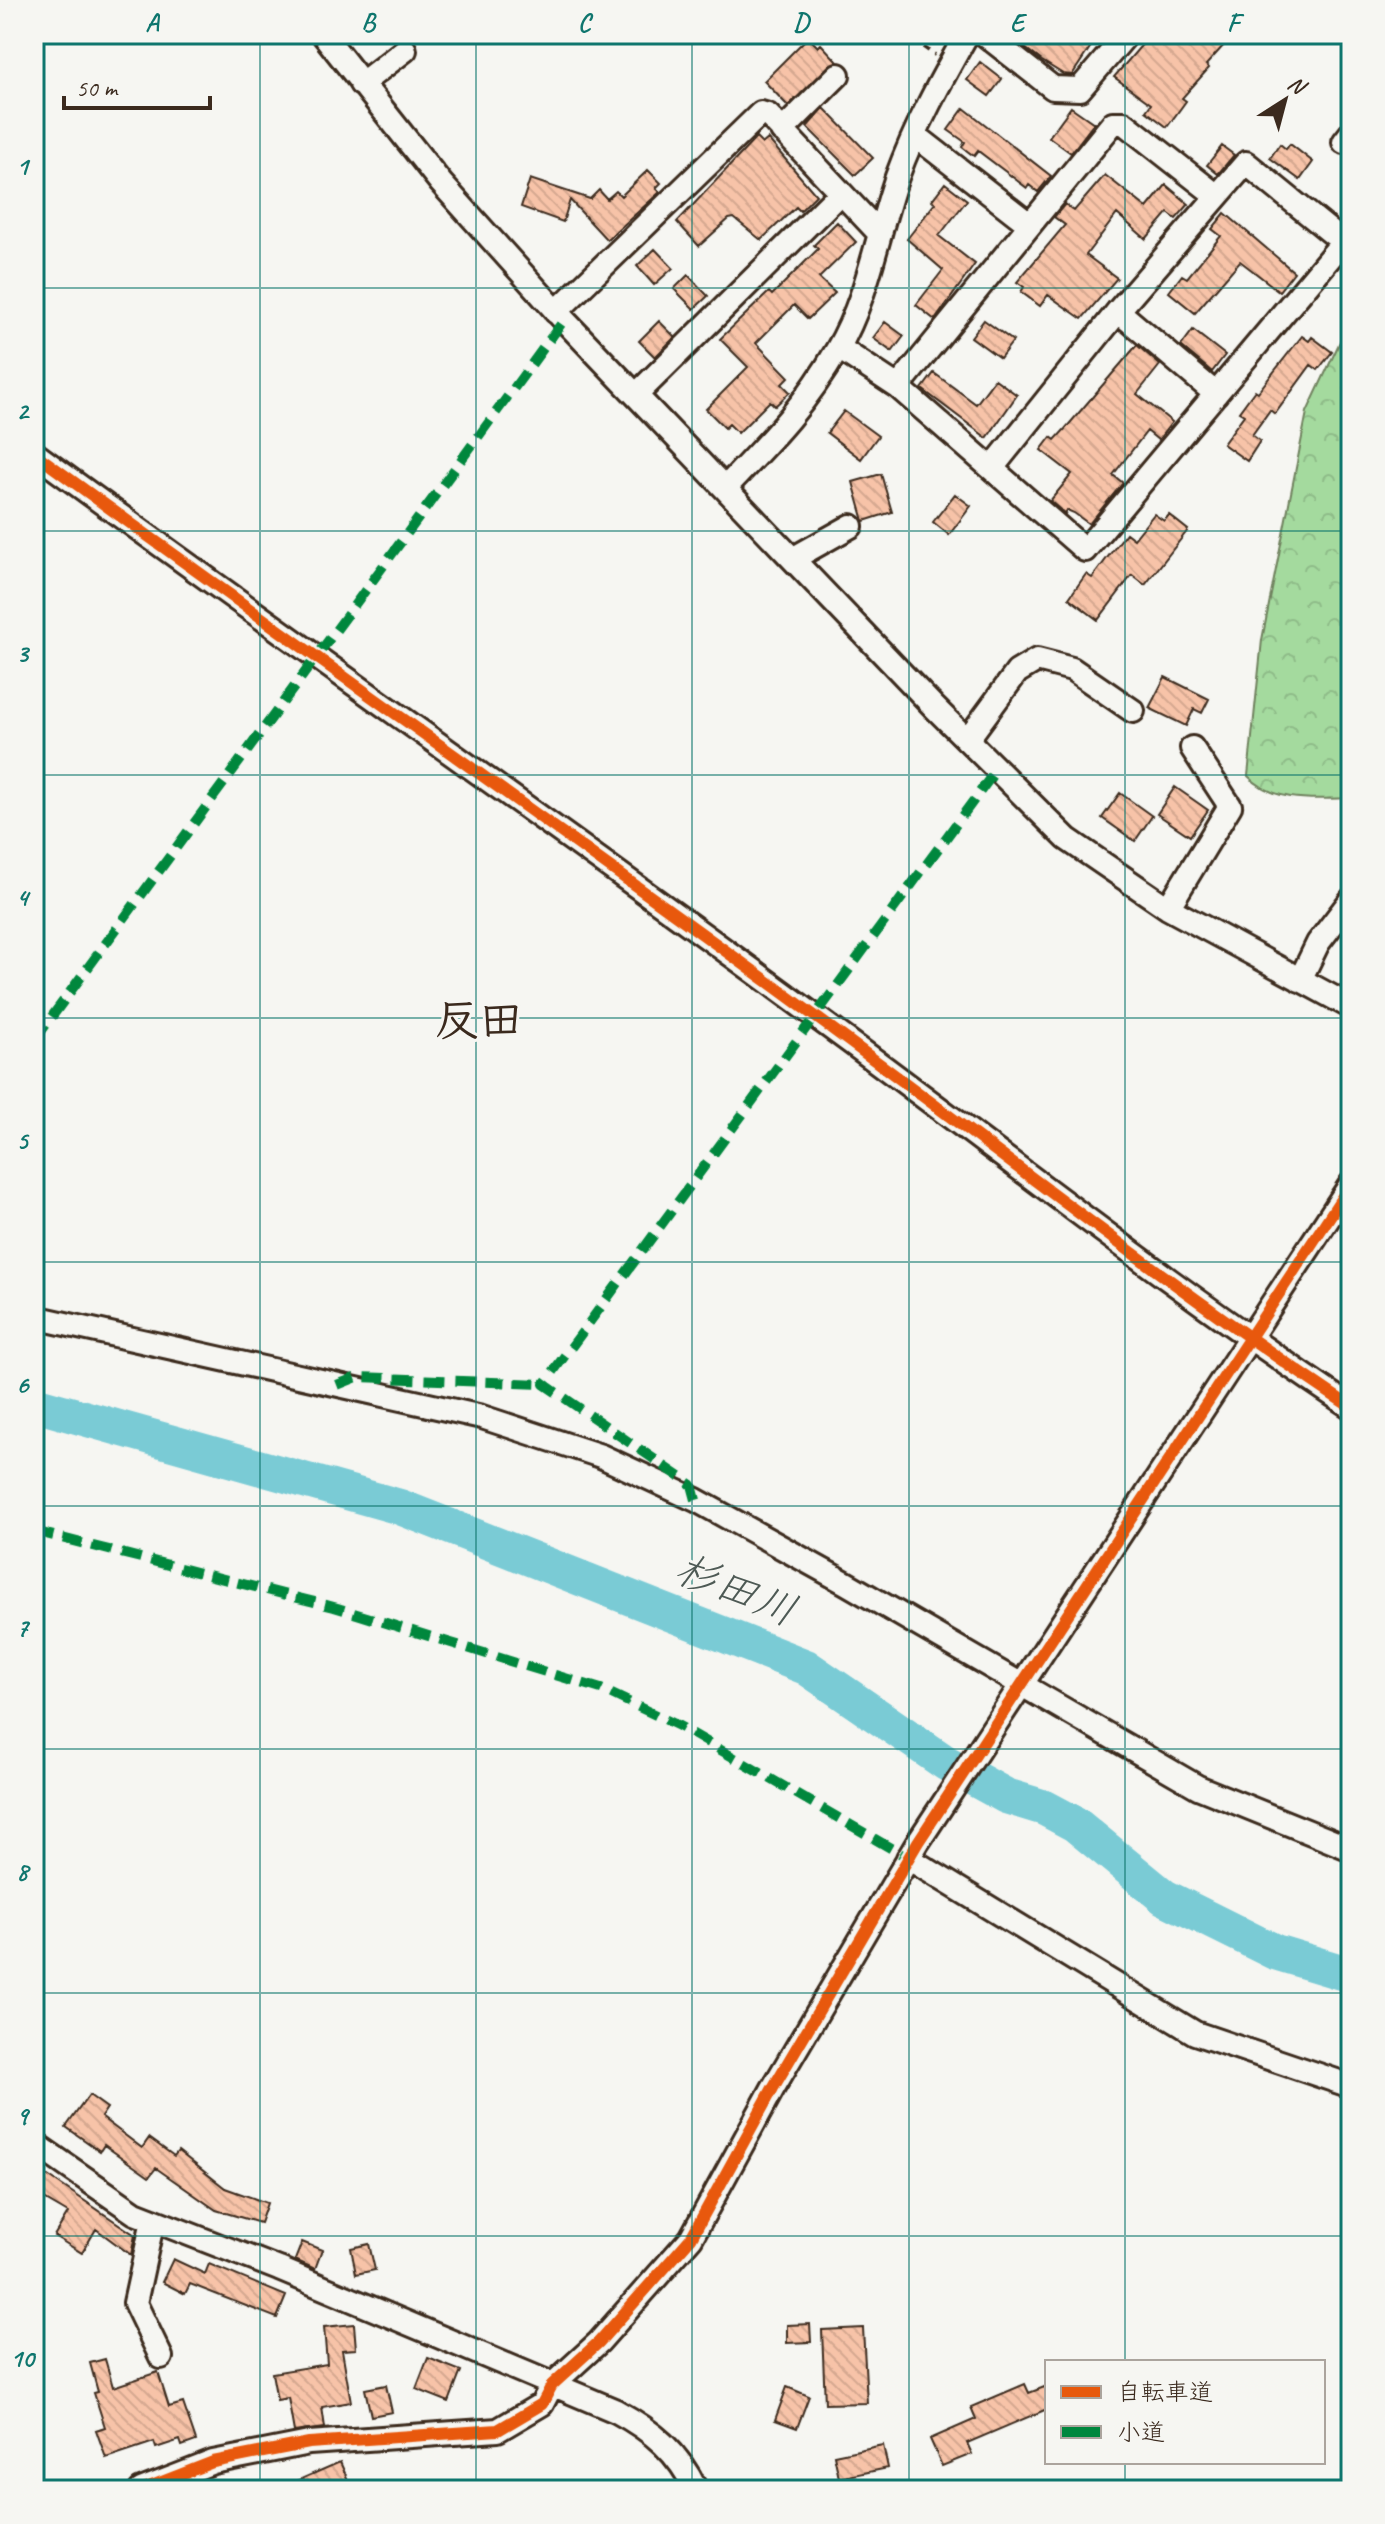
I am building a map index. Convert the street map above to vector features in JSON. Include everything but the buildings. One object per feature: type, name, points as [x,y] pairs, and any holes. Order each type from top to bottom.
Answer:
[{"type":"street","points":[[323,34],[441,183],[556,312],[967,740],[1067,839],[1168,908],[1351,1007]]},
{"type":"street","points":[[725,488],[798,413],[839,348],[897,177],[950,63],[967,34]]},
{"type":"street","points":[[984,34],[1053,88],[1080,89],[1127,34]]},
{"type":"street","points":[[361,84],[405,50]]},
{"type":"street","points":[[782,131],[838,75]]},
{"type":"street","points":[[556,312],[761,113],[880,234]]},
{"type":"street","points":[[898,387],[1113,123],[1124,123],[1217,196]]},
{"type":"street","points":[[916,136],[1029,224]]},
{"type":"street","points":[[839,348],[898,387],[1085,550],[1343,242],[1246,163],[1118,311],[992,468]]},
{"type":"street","points":[[636,395],[839,194]]},
{"type":"street","points":[[1118,311],[1216,394]]},
{"type":"street","points":[[34,453],[313,658],[814,1015],[1249,1339],[1351,1407]]},
{"type":"street","points":[[794,558],[851,526]]},
{"type":"street","points":[[967,740],[1017,672],[1037,660],[1072,669],[1133,711]]},
{"type":"street","points":[[1168,908],[1230,806],[1192,748]]},
{"type":"street","points":[[1300,980],[1318,943],[1351,900]]},
{"type":"street","points":[[141,2490],[213,2462],[309,2443],[498,2430],[542,2404],[552,2385],[599,2342],[691,2238],[773,2088],[913,1850],[1351,1184]]},
{"type":"street","points":[[34,1317],[482,1417],[601,1456],[696,1500],[1017,1693],[1198,1787],[1351,1849]]},
{"type":"street","points":[[913,1850],[1195,2033],[1351,2086]]},
{"type":"street","points":[[35,2146],[135,2213],[616,2411],[652,2431],[683,2463],[696,2490]]},
{"type":"street","points":[[153,2220],[135,2303],[161,2357]]},
{"type":"path","points":[[904,34],[950,63]]},
{"type":"green space","points":[[1351,318],[1351,798],[1296,798],[1270,791],[1248,776],[1262,640],[1307,412]]},
{"type":"waterway","name":"杉田川","points":[[34,1404],[400,1507],[806,1667],[946,1763],[1006,1796],[1045,1808],[1075,1824],[1164,1897],[1275,1952],[1351,1975]]},
{"type":"marked path","points":[[34,1041],[564,320]]},
{"type":"marked path","points":[[696,1500],[692,1485],[544,1384],[996,770]]},
{"type":"marked path","points":[[337,1385],[357,1377],[544,1384]]},
{"type":"marked path","points":[[34,1531],[334,1607],[601,1689],[679,1726],[908,1858]]},
{"type":"cycle path","points":[[34,453],[719,946],[1215,1313],[1351,1407]]},
{"type":"cycle path","points":[[141,2490],[213,2462],[309,2443],[498,2430],[542,2404],[552,2385],[599,2342],[691,2238],[773,2088],[918,1842],[1351,1184]]},
{"type":"district","name":"反田","points":[[479,1020]]}]
